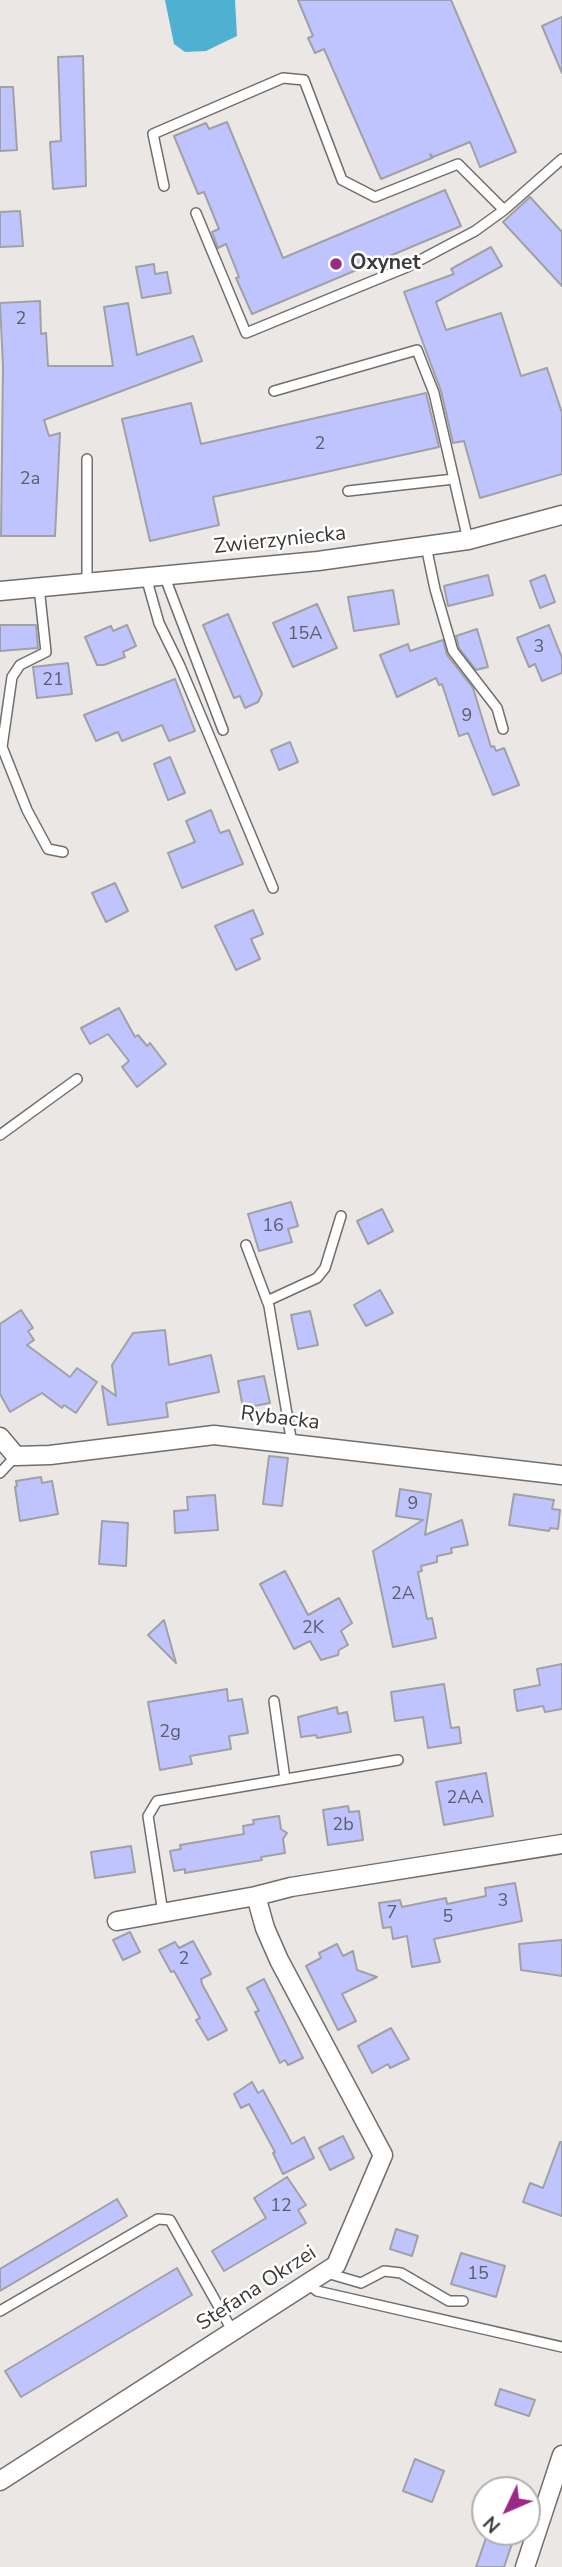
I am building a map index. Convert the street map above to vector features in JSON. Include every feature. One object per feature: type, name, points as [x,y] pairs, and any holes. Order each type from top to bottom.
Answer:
[{"type":"street","name":"Zwierzyniecka","points":[[0,591],[318,561],[468,540],[562,515]]},
{"type":"street","name":"Rybacka","points":[[16,1456],[50,1455],[214,1434],[562,1475]]},
{"type":"street","points":[[0,1437],[16,1456]]},
{"type":"street","points":[[117,1921],[256,1896],[291,1887],[562,1844]]},
{"type":"street","name":"Stefana Okrzei","points":[[0,2481],[336,2265],[383,2155],[279,1960],[265,1928],[256,1896]]},
{"type":"street","points":[[525,2567],[562,2455]]},
{"type":"lane","points":[[164,186],[153,134],[283,78],[304,80],[342,180],[375,197],[458,164],[504,210]]},
{"type":"lane","points":[[196,213],[246,333],[407,267],[475,232],[562,159]]},
{"type":"lane","points":[[274,391],[417,350],[434,393],[468,540]]},
{"type":"lane","points":[[87,459],[87,583]]},
{"type":"lane","points":[[348,491],[454,479]]},
{"type":"lane","points":[[426,546],[453,651],[497,708],[503,729]]},
{"type":"lane","points":[[155,576],[223,730]]},
{"type":"lane","points":[[155,576],[159,622],[273,888]]},
{"type":"lane","points":[[39,587],[46,652],[20,665],[12,677],[2,747],[27,810],[48,849],[63,852]]},
{"type":"lane","points":[[0,1135],[77,1079]]},
{"type":"lane","points":[[267,1301],[317,1278],[325,1268],[341,1216]]},
{"type":"lane","points":[[246,1245],[267,1301],[292,1444]]},
{"type":"lane","points":[[0,1473],[16,1456]]},
{"type":"lane","points":[[274,1701],[285,1779]]},
{"type":"lane","points":[[163,1913],[148,1816],[157,1801],[398,1760]]},
{"type":"lane","points":[[0,2311],[158,2219],[170,2220],[233,2332]]},
{"type":"lane","points":[[325,2272],[361,2283],[384,2271],[401,2273],[449,2301],[463,2301]]},
{"type":"lane","points":[[308,2284],[317,2291],[562,2347]]},
{"type":"water","points":[[165,0],[235,0],[237,36],[206,51],[185,52],[174,44]]},
{"type":"building","points":[[298,0],[451,0],[516,152],[480,167],[470,142],[433,157],[430,154],[432,158],[381,179],[324,49],[315,53],[308,38],[313,36]]},
{"type":"building","points":[[562,17],[562,73],[542,26]]},
{"type":"building","points":[[83,56],[86,186],[53,189],[50,142],[61,141],[58,57]]},
{"type":"building","points":[[0,87],[13,87],[17,150],[0,151]]},
{"type":"building","points":[[227,122],[283,258],[445,190],[461,226],[252,314],[236,278],[239,277],[226,244],[218,248],[212,232],[219,229],[204,192],[198,194],[174,136],[206,123],[209,129]]},
{"type":"building","points":[[530,197],[562,232],[562,286],[503,222]]},
{"type":"building","points":[[20,211],[23,246],[0,247],[0,212]]},
{"type":"building","points":[[491,247],[502,266],[436,302],[446,330],[501,313],[521,376],[547,368],[562,413],[562,474],[480,498],[464,441],[453,443],[441,391],[404,292],[454,274],[451,269]]},
{"type":"building","points":[[154,264],[155,274],[167,272],[171,293],[142,298],[136,267]]},
{"type":"building","points":[[40,301],[41,334],[46,333],[48,366],[113,366],[104,307],[128,303],[137,355],[193,336],[202,361],[44,420],[49,436],[60,433],[55,536],[1,536],[3,366],[0,303]]},
{"type":"building","points":[[426,393],[439,447],[213,497],[219,525],[150,541],[122,419],[191,403],[201,444]]},
{"type":"building","points":[[488,575],[493,595],[448,606],[444,586]]},
{"type":"building","points":[[545,575],[555,602],[540,608],[530,581]]},
{"type":"building","points":[[393,590],[399,624],[354,631],[348,597]]},
{"type":"building","points":[[317,604],[337,648],[293,667],[273,623]]},
{"type":"building","points":[[228,614],[262,694],[258,702],[245,708],[240,696],[234,698],[203,625]]},
{"type":"building","points":[[0,625],[36,625],[38,648],[0,651]]},
{"type":"building","points":[[127,625],[136,646],[123,652],[125,657],[97,665],[85,637],[111,626],[113,631]]},
{"type":"building","points":[[549,625],[562,658],[562,673],[542,681],[535,664],[529,667],[517,638]]},
{"type":"building","points":[[477,629],[488,667],[476,670],[459,648],[456,636]]},
{"type":"building","points":[[443,640],[447,655],[473,688],[491,747],[494,746],[496,751],[504,748],[519,785],[493,795],[468,733],[459,736],[442,684],[439,685],[436,678],[397,697],[380,655],[408,644],[410,651]]},
{"type":"building","points":[[68,663],[72,694],[37,698],[33,667]]},
{"type":"building","points":[[175,679],[195,731],[169,741],[162,725],[122,741],[118,732],[96,741],[84,715]]},
{"type":"building","points":[[290,742],[298,762],[279,770],[271,750]]},
{"type":"building","points":[[170,757],[185,793],[168,800],[154,764]]},
{"type":"building","points":[[211,810],[220,833],[229,830],[243,864],[182,888],[168,853],[195,842],[186,821]]},
{"type":"building","points":[[115,883],[128,911],[106,922],[92,893]]},
{"type":"building","points":[[253,910],[263,934],[251,939],[260,959],[236,970],[215,926]]},
{"type":"building","points":[[119,1008],[135,1037],[138,1035],[147,1046],[150,1043],[166,1064],[137,1087],[122,1067],[129,1061],[108,1034],[90,1044],[81,1028]]},
{"type":"building","points":[[291,1202],[298,1226],[288,1229],[292,1242],[259,1251],[248,1214]]},
{"type":"building","points":[[382,1209],[393,1231],[368,1244],[357,1221]]},
{"type":"building","points":[[380,1290],[393,1313],[366,1326],[354,1305]]},
{"type":"building","points":[[21,1310],[33,1328],[28,1331],[34,1340],[27,1345],[70,1377],[77,1368],[97,1382],[76,1413],[64,1405],[62,1408],[42,1393],[10,1412],[0,1394],[0,1324]]},
{"type":"building","points":[[310,1311],[318,1345],[298,1349],[291,1315]]},
{"type":"building","points":[[165,1330],[169,1365],[211,1355],[219,1392],[166,1403],[168,1417],[108,1425],[102,1386],[116,1396],[112,1365],[133,1333]]},
{"type":"building","points":[[264,1376],[270,1403],[243,1408],[238,1381]]},
{"type":"building","points":[[269,1456],[288,1458],[282,1506],[263,1504]]},
{"type":"building","points":[[41,1477],[42,1483],[52,1481],[58,1514],[20,1521],[16,1481]]},
{"type":"building","points":[[400,1489],[431,1494],[425,1535],[462,1520],[468,1545],[451,1548],[452,1553],[437,1556],[437,1562],[421,1566],[422,1571],[418,1572],[427,1619],[432,1618],[436,1638],[393,1647],[373,1551],[423,1520],[396,1516]]},
{"type":"building","points":[[514,1494],[554,1500],[552,1509],[560,1510],[558,1529],[550,1528],[549,1531],[509,1525]]},
{"type":"building","points":[[215,1495],[218,1530],[175,1533],[174,1511],[188,1510],[187,1497]]},
{"type":"building","points":[[102,1521],[128,1523],[126,1566],[99,1564]]},
{"type":"building","points":[[285,1571],[308,1615],[339,1598],[352,1623],[341,1631],[348,1645],[339,1650],[338,1655],[321,1660],[310,1641],[294,1649],[260,1584]]},
{"type":"building","points":[[164,1620],[176,1663],[148,1635]]},
{"type":"building","points":[[562,1664],[562,1709],[545,1712],[543,1706],[517,1711],[514,1690],[540,1685],[537,1669]]},
{"type":"building","points":[[444,1684],[451,1728],[459,1727],[461,1743],[428,1748],[423,1717],[395,1721],[391,1692]]},
{"type":"building","points":[[227,1689],[228,1701],[242,1699],[248,1733],[229,1736],[231,1749],[190,1756],[192,1764],[160,1770],[148,1702]]},
{"type":"building","points":[[337,1707],[338,1714],[347,1712],[351,1732],[317,1738],[316,1735],[301,1737],[298,1717]]},
{"type":"building","points":[[486,1773],[493,1816],[444,1825],[436,1782]]},
{"type":"building","points":[[348,1806],[349,1812],[359,1811],[363,1840],[328,1845],[323,1810]]},
{"type":"building","points":[[279,1816],[281,1829],[287,1833],[283,1839],[285,1853],[261,1857],[262,1860],[185,1873],[185,1869],[174,1871],[170,1851],[181,1849],[180,1845],[244,1834],[243,1826],[254,1824],[253,1820]]},
{"type":"building","points":[[131,1846],[135,1872],[95,1878],[91,1852]]},
{"type":"building","points":[[515,1883],[522,1921],[434,1939],[440,1962],[412,1967],[407,1936],[393,1939],[391,1927],[383,1928],[379,1903],[400,1900],[402,1907],[446,1898],[447,1904],[486,1896],[485,1888]]},
{"type":"building","points":[[130,1932],[140,1952],[123,1960],[113,1940]]},
{"type":"building","points":[[562,1940],[562,1976],[521,1970],[519,1944]]},
{"type":"building","points":[[193,1941],[211,1974],[201,1979],[202,1984],[227,2030],[208,2040],[196,2020],[200,2018],[159,1950],[175,1942],[179,1948]]},
{"type":"building","points":[[337,1944],[343,1956],[353,1951],[357,1970],[377,1977],[342,1994],[356,2021],[338,2030],[306,1966],[321,1958],[319,1953]]},
{"type":"building","points":[[264,1979],[303,2058],[288,2065],[285,2060],[280,2063],[255,2012],[259,2011],[247,1988]]},
{"type":"building","points":[[391,2028],[409,2059],[390,2068],[388,2064],[372,2073],[358,2046]]},
{"type":"building","points":[[252,2082],[258,2093],[263,2090],[292,2144],[304,2137],[314,2158],[283,2174],[273,2153],[275,2152],[249,2104],[241,2108],[234,2094]]},
{"type":"building","points":[[343,2136],[354,2158],[330,2170],[319,2148]]},
{"type":"building","points":[[560,2142],[562,2216],[523,2202],[530,2183],[543,2188]]},
{"type":"building","points":[[287,2177],[306,2205],[298,2210],[306,2223],[224,2271],[212,2251],[266,2218],[254,2198]]},
{"type":"building","points":[[117,2199],[127,2216],[0,2291],[0,2269]]},
{"type":"building","points":[[396,2229],[418,2236],[412,2256],[390,2249]]},
{"type":"building","points":[[461,2253],[505,2266],[496,2297],[451,2284]]},
{"type":"building","points":[[177,2268],[192,2295],[21,2397],[5,2371]]},
{"type":"building","points":[[500,2389],[535,2400],[529,2416],[495,2405]]},
{"type":"building","points":[[415,2459],[444,2471],[432,2502],[403,2491]]},
{"type":"building","points":[[483,2546],[511,2546],[504,2567],[476,2567]]},
{"type":"place","name":"Oxynet","points":[[336,264]]}]
